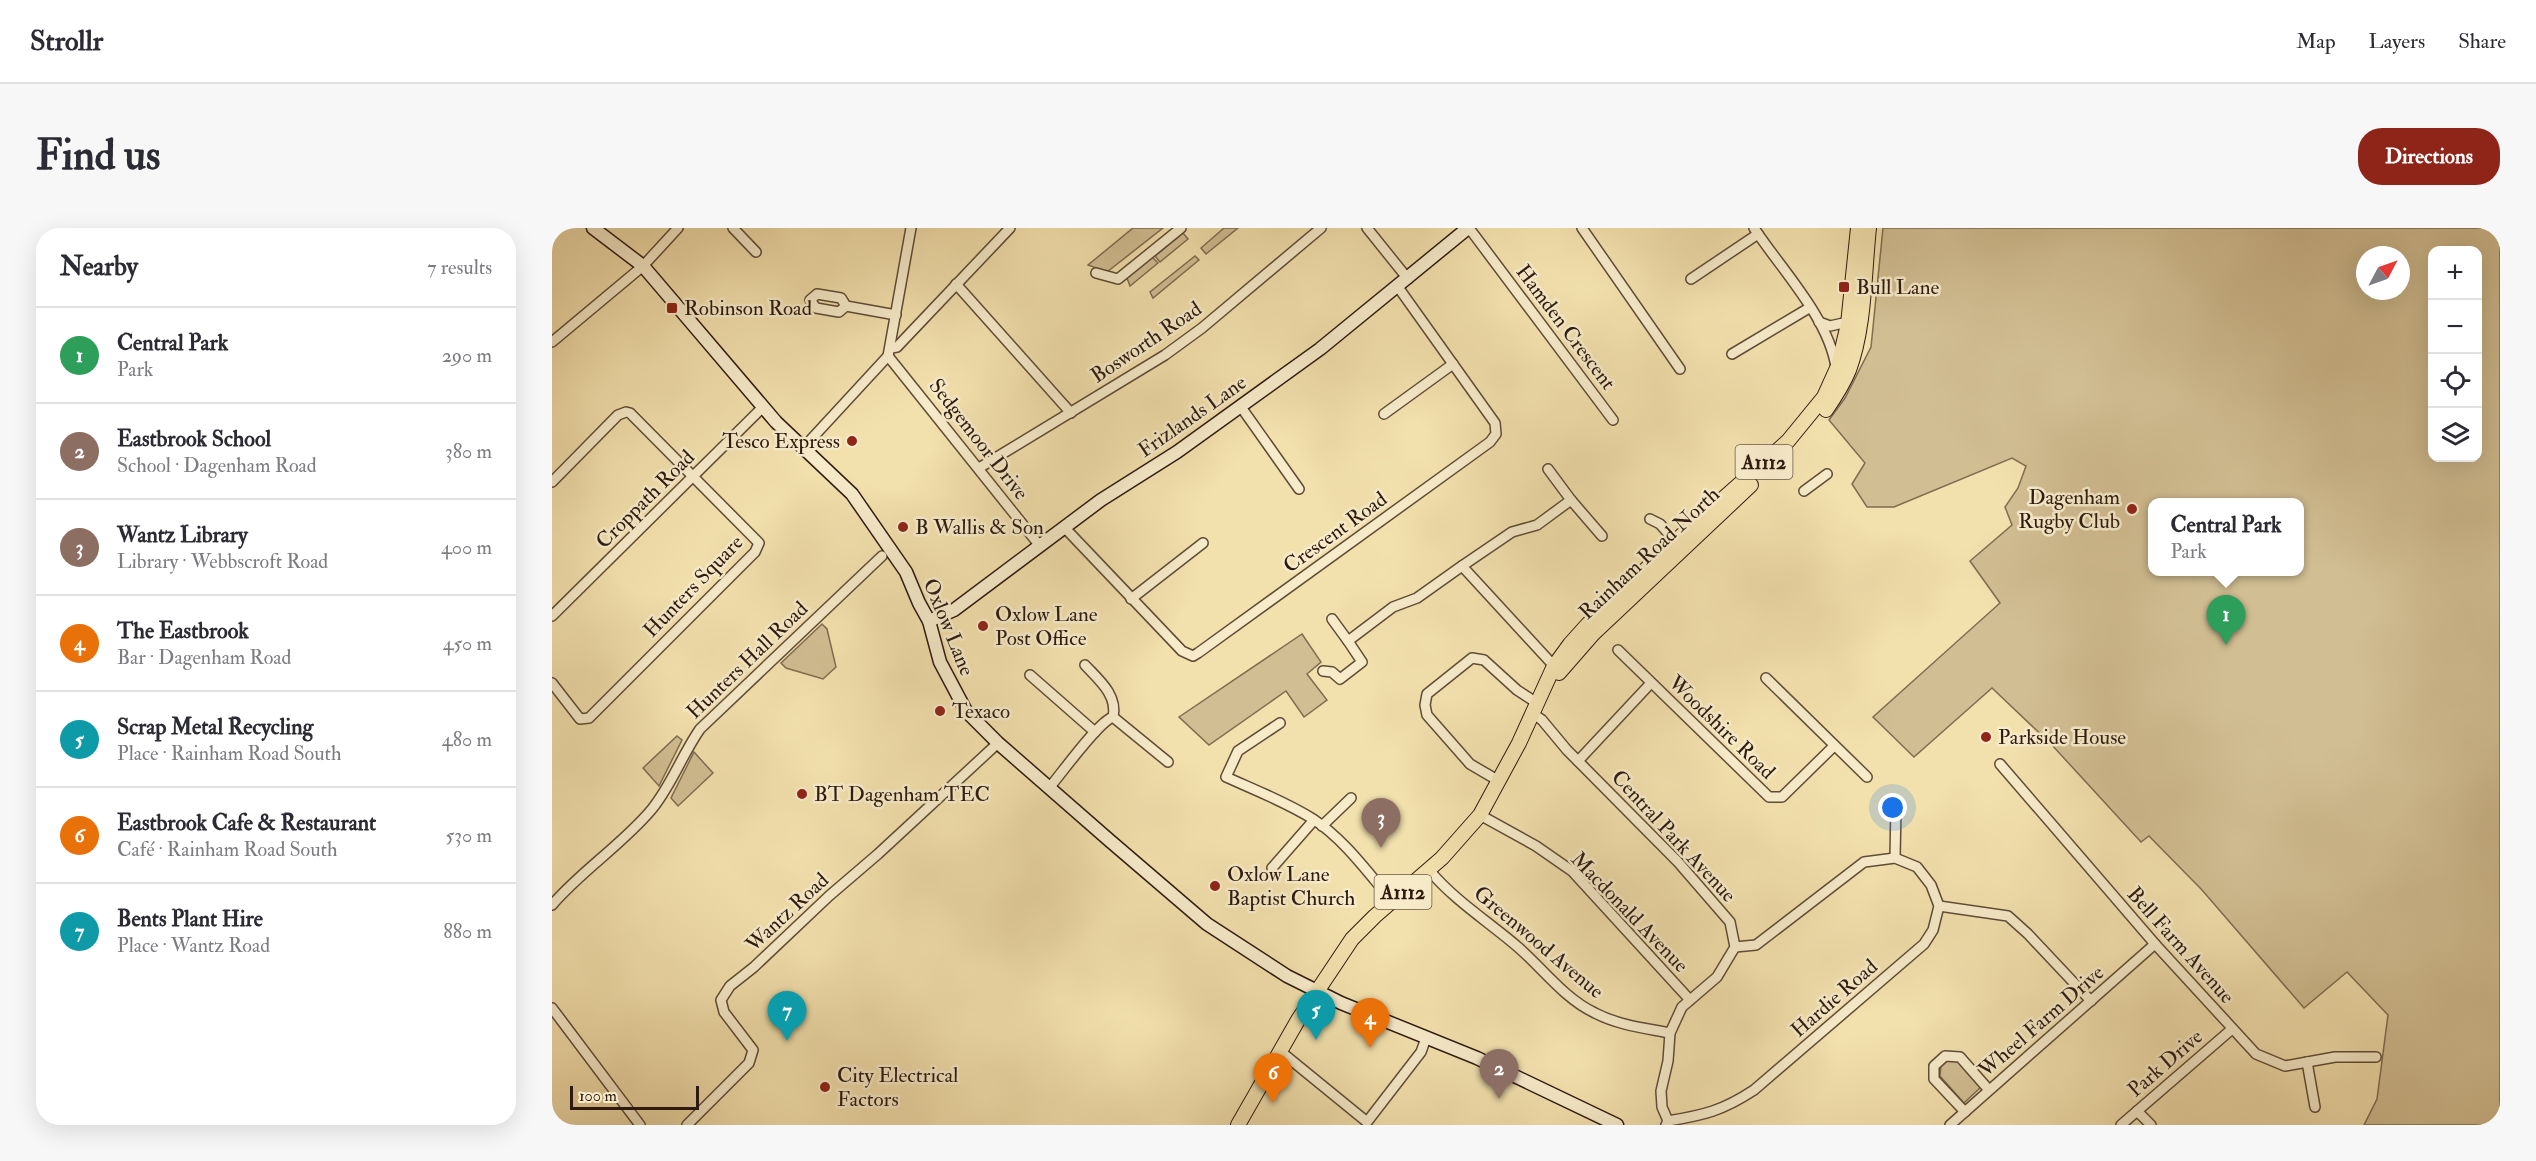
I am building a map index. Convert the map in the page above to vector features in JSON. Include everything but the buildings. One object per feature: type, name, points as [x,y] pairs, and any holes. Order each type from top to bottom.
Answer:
[{"type":"main road","name":"Rainham Road North","points":[[1316,992],[1353,939],[1375,916],[1430,870],[1467,832],[1480,815],[1499,781],[1554,666],[1588,624],[1675,541],[1794,434],[1824,397],[1837,371],[1848,322],[1858,228]]},
{"type":"main road","name":"Rainham Road North","points":[[1546,685],[1593,634],[1798,443],[1839,392],[1850,367],[1858,327],[1869,228]]},
{"type":"main road","name":"A1112","points":[[1238,1125],[1316,992]]},
{"type":"street","name":"Oxlow Lane","points":[[593,228],[643,266],[776,422],[858,501],[906,572],[929,621],[940,662],[957,696],[978,724],[1049,788],[1207,924],[1257,958],[1316,992],[1477,1058],[1617,1125]]},
{"type":"street","points":[[552,342],[643,266],[678,228]]},
{"type":"street","points":[[733,228],[756,252]]},
{"type":"street","points":[[889,352],[911,228]]},
{"type":"street","points":[[804,447],[889,352],[897,347],[1010,228]]},
{"type":"street","points":[[1096,273],[1118,279],[1181,228]]},
{"type":"street","name":"Bosworth Road","points":[[978,468],[1165,355],[1202,328],[1321,228]]},
{"type":"street","name":"Crescent Road","points":[[1064,527],[1182,651],[1193,656],[1490,442],[1496,434],[1495,423],[1453,364],[1367,228]]},
{"type":"street","name":"Frizlands Lane","points":[[929,621],[954,610],[1064,527],[1240,407],[1320,349],[1468,228]]},
{"type":"street","name":"Hamden Crescent","points":[[1468,228],[1612,420]]},
{"type":"street","points":[[1582,228],[1680,369]]},
{"type":"street","points":[[1691,279],[1756,231],[1819,322],[1837,371]]},
{"type":"street","points":[[956,284],[1071,413]]},
{"type":"street","points":[[846,306],[896,315]]},
{"type":"street","points":[[1731,354],[1809,308]]},
{"type":"street","points":[[1819,322],[1830,327],[1848,322]]},
{"type":"street","name":"Sedgemoor Drive","points":[[889,352],[1040,546]]},
{"type":"street","points":[[1384,414],[1453,364]]},
{"type":"street","name":"Croppath Road","points":[[552,616],[763,407]]},
{"type":"street","points":[[1240,407],[1299,489]]},
{"type":"street","name":"Hunters Square","points":[[552,482],[618,416],[626,412],[635,417],[756,538],[759,547],[589,717],[580,719],[552,683]]},
{"type":"street","points":[[1548,469],[1602,536]]},
{"type":"street","points":[[1804,491],[1827,474]]},
{"type":"street","points":[[1348,641],[1393,607],[1417,598],[1512,532],[1537,525],[1571,500]]},
{"type":"street","points":[[1650,519],[1660,524],[1675,541]]},
{"type":"street","points":[[1131,599],[1203,543]]},
{"type":"street","name":"Hunters Hall Road","points":[[552,905],[650,811],[665,793],[683,754],[700,729],[882,556]]},
{"type":"street","points":[[1462,566],[1554,666]]},
{"type":"street","points":[[1323,671],[1332,672],[1340,679],[1362,662],[1332,619]]},
{"type":"street","name":"Woodshire Road","points":[[1618,650],[1769,797],[1782,797],[1834,746]]},
{"type":"street","name":"Central Park Avenue","points":[[1499,781],[1470,764],[1427,715],[1426,694],[1472,658],[1484,660],[1517,690],[1535,708],[1578,761],[1645,827],[1730,922],[1735,947]]},
{"type":"street","points":[[1084,665],[1106,687],[1114,702],[1113,717]]},
{"type":"street","points":[[1030,675],[1095,732]]},
{"type":"street","points":[[1766,678],[1867,777]]},
{"type":"street","name":"Woodshire Road","points":[[1578,761],[1651,682]]},
{"type":"street","points":[[1049,788],[1095,732],[1110,717],[1113,717]]},
{"type":"street","points":[[1113,717],[1168,762]]},
{"type":"street","points":[[1280,723],[1238,751],[1226,777],[1294,808],[1318,823],[1363,864],[1392,902]]},
{"type":"street","name":"Wantz Road","points":[[687,1125],[749,1063],[753,1050],[724,1012],[721,1000],[730,986],[754,968],[829,896],[998,743]]},
{"type":"street","name":"Bell Farm Avenue","points":[[2000,764],[2155,944],[2256,1054],[2285,1066],[2335,1057],[2376,1057]]},
{"type":"street","points":[[1272,868],[1318,823],[1351,798]]},
{"type":"street","points":[[1894,858],[1896,806]]},
{"type":"street","name":"Macdonald Avenue","points":[[1480,815],[1536,846],[1572,871],[1690,1000]]},
{"type":"street","points":[[1667,1123],[1662,1107],[1661,1091],[1668,1061],[1670,1033],[1682,1007],[1717,977],[1735,947],[1756,945],[1864,862],[1894,858],[1917,867],[1931,885],[1939,906],[2008,916],[2028,934],[2091,1002]]},
{"type":"street","name":"Greenwood Avenue","points":[[1430,870],[1460,901],[1520,949],[1544,975],[1592,1012],[1619,1023],[1670,1033]]},
{"type":"street","name":"Hardie Road","points":[[1667,1123],[1701,1116],[1727,1107],[1754,1090],[1924,944],[1933,930],[1939,906]]},
{"type":"street","name":"Wheel Farm Drive","points":[[1950,1125],[2155,944]]},
{"type":"street","points":[[552,1008],[640,1125]]},
{"type":"street","name":"Park Drive","points":[[2121,1125],[2232,1029]]},
{"type":"street","points":[[1280,1051],[1367,1123],[1421,1052],[1426,1038]]},
{"type":"street","points":[[1965,1112],[1934,1079],[1934,1066],[1945,1056],[1960,1057],[1989,1090]]},
{"type":"street","points":[[2307,1062],[2315,1107]]},
{"type":"street","points":[[2138,1111],[2151,1125]]},
{"type":"shaded area","points":[[1133,228],[1163,228],[1107,272],[1088,265]]},
{"type":"shaded area","points":[[1224,228],[1238,228],[1206,254],[1201,248]]},
{"type":"shaded area","points":[[1883,228],[2500,228],[2500,1125],[2364,1125],[2377,1099],[2388,1015],[2347,972],[2304,1008],[2202,890],[2149,836],[2141,842],[2051,744],[1992,688],[1914,757],[1873,717],[2000,603],[1970,561],[2012,525],[2005,507],[2018,488],[2026,466],[2012,458],[1894,507],[1867,507],[1852,484],[1865,463],[1829,420],[1845,398],[1871,347]]},
{"type":"shaded area","points":[[1183,233],[1188,239],[1160,262],[1155,256]]},
{"type":"shaded area","points":[[1195,256],[1199,260],[1153,298],[1150,292]]},
{"type":"shaded area","points":[[1152,257],[1158,263],[1130,286],[1127,278]]},
{"type":"shaded area","points":[[822,624],[827,629],[836,667],[823,679],[786,668],[781,663]]},
{"type":"shaded area","points":[[1302,634],[1321,662],[1307,674],[1327,700],[1304,717],[1286,691],[1209,745],[1179,717]]},
{"type":"shaded area","points":[[677,736],[682,740],[659,786],[643,768]]},
{"type":"shaded area","points":[[694,752],[713,773],[678,806],[671,798]]},
{"type":"shaded area","points":[[1948,1058],[1958,1061],[1981,1087],[1964,1103],[1940,1076],[1941,1065]]},
{"type":"place","name":"Bull Lane","points":[[1844,287]]},
{"type":"place","name":"Robinson Road","points":[[672,308]]},
{"type":"place","name":"Tesco Express","points":[[852,441]]},
{"type":"place","name":"Dagenham Rugby Club","points":[[2132,509]]},
{"type":"place","name":"B Wallis & Son","points":[[903,527]]},
{"type":"place","name":"Oxlow Lane Post Office","points":[[983,626]]},
{"type":"place","name":"Central Park","points":[[2226,645]]},
{"type":"place","name":"Texaco","points":[[940,711]]},
{"type":"place","name":"Parkside House","points":[[1986,737]]},
{"type":"place","name":"BT Dagenham TEC","points":[[802,794]]},
{"type":"place","name":"Wantz Library","points":[[1381,848]]},
{"type":"place","name":"Oxlow Lane Baptist Church","points":[[1215,886]]},
{"type":"place","name":"Scrap Metal Recycling","points":[[1316,1040]]},
{"type":"place","name":"Bents Plant Hire","points":[[787,1041]]},
{"type":"place","name":"The Eastbrook","points":[[1370,1048]]},
{"type":"place","name":"City Electrical Factors","points":[[825,1087]]},
{"type":"place","name":"Eastbrook School","points":[[1499,1099]]},
{"type":"place","name":"Eastbrook Cafe & Restaurant","points":[[1273,1103]]}]
